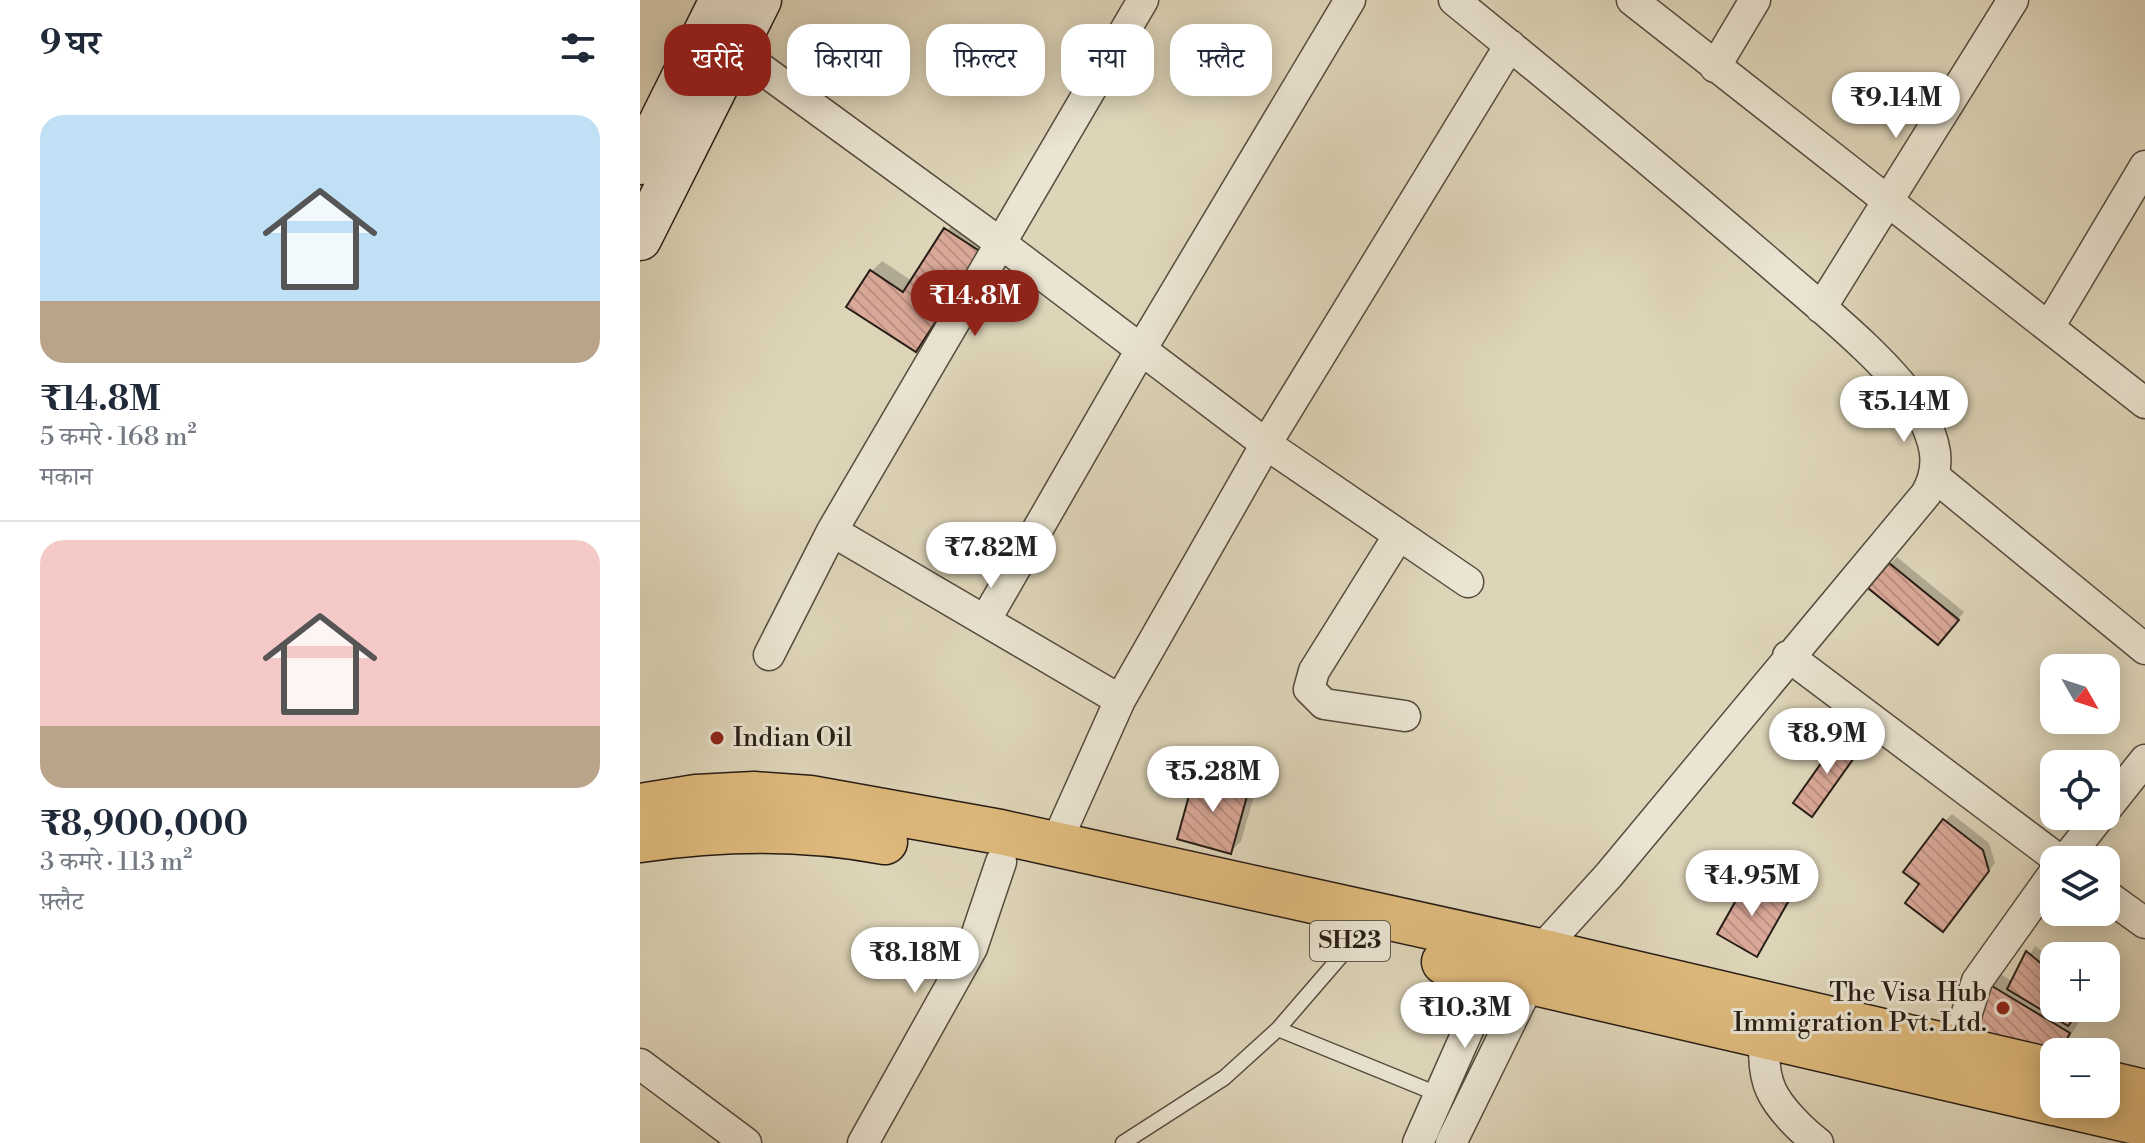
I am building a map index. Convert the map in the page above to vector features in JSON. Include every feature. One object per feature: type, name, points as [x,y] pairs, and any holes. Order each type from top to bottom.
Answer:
[{"type":"main road","points":[[640,163],[721,0]]},
{"type":"main road","points":[[749,24],[760,0]]},
{"type":"main road","points":[[640,239],[714,96]]},
{"type":"main road","points":[[640,806],[696,797],[754,794],[810,798],[1056,843],[1518,963]]},
{"type":"main road","name":"SH23","points":[[640,840],[709,830],[826,831],[1001,862],[1354,941],[1518,963],[1767,1021],[2040,1098]]},
{"type":"main road","points":[[1767,1021],[1956,1048],[2040,1068]]},
{"type":"main road","points":[[2120,1086],[2145,1092]]},
{"type":"main road","name":"SH23","points":[[2120,1118],[2145,1124]]},
{"type":"street","points":[[769,655],[832,531],[1143,0]]},
{"type":"street","points":[[986,619],[1142,348],[1350,0]]},
{"type":"street","points":[[1418,1143],[1440,1095],[1518,963],[1609,875],[1788,656],[1926,494],[1935,477],[1936,452],[1919,410],[1902,387],[1821,308],[1454,0]]},
{"type":"street","points":[[1632,0],[2145,403]]},
{"type":"street","points":[[1715,67],[1755,0]]},
{"type":"street","points":[[1821,308],[2013,0]]},
{"type":"street","points":[[1056,843],[1120,700],[1266,444],[1510,45]]},
{"type":"street","points":[[771,76],[1142,348],[1266,444],[1468,582]]},
{"type":"street","points":[[2049,327],[2145,166]]},
{"type":"street","points":[[1935,477],[2145,649]]},
{"type":"street","points":[[832,531],[1120,700]]},
{"type":"street","points":[[1399,535],[1314,671],[1309,689],[1324,704],[1405,716]]},
{"type":"street","points":[[1788,656],[2040,846]]},
{"type":"street","points":[[2120,791],[2145,760]]},
{"type":"street","points":[[2076,846],[2089,830]]},
{"type":"street","points":[[863,1143],[972,948],[1001,862]]},
{"type":"street","points":[[1956,1048],[1977,981],[2040,893]]},
{"type":"street","points":[[2120,905],[2145,923]]},
{"type":"street","points":[[1451,1143],[1518,963]]},
{"type":"street","points":[[1767,1021],[1770,1089],[1806,1134],[1818,1143]]},
{"type":"street","points":[[640,1064],[746,1143]]},
{"type":"lane","points":[[1123,1143],[1224,1078],[1278,1029],[1354,941]]},
{"type":"lane","points":[[1278,1029],[1440,1095]]},
{"type":"building","points":[[944,228],[981,252],[916,352],[846,307],[870,270],[903,292]]},
{"type":"building","points":[[1889,563],[1959,620],[1938,645],[1868,588]]},
{"type":"building","points":[[1841,735],[1861,748],[1812,817],[1793,803]]},
{"type":"building","points":[[1195,774],[1249,789],[1231,854],[1177,839]]},
{"type":"building","points":[[1943,819],[1983,850],[1989,871],[1943,932],[1905,903],[1919,884],[1903,872]]},
{"type":"building","points":[[1748,879],[1788,902],[1757,957],[1717,934]]},
{"type":"building","points":[[2026,951],[2040,962],[2040,1009],[2007,989]]},
{"type":"building","name":"The Visa Hub Immigration Pvt. Ltd.","points":[[1987,983],[2040,1015],[2040,1022],[2052,1022],[2070,1033],[2067,1038],[2040,1038],[2040,1049],[1966,1038]]},
{"type":"place","name":"Indian Oil","points":[[717,738]]},
{"type":"place","name":"The Visa Hub Immigration Pvt. Ltd.","points":[[2003,1008]]}]
